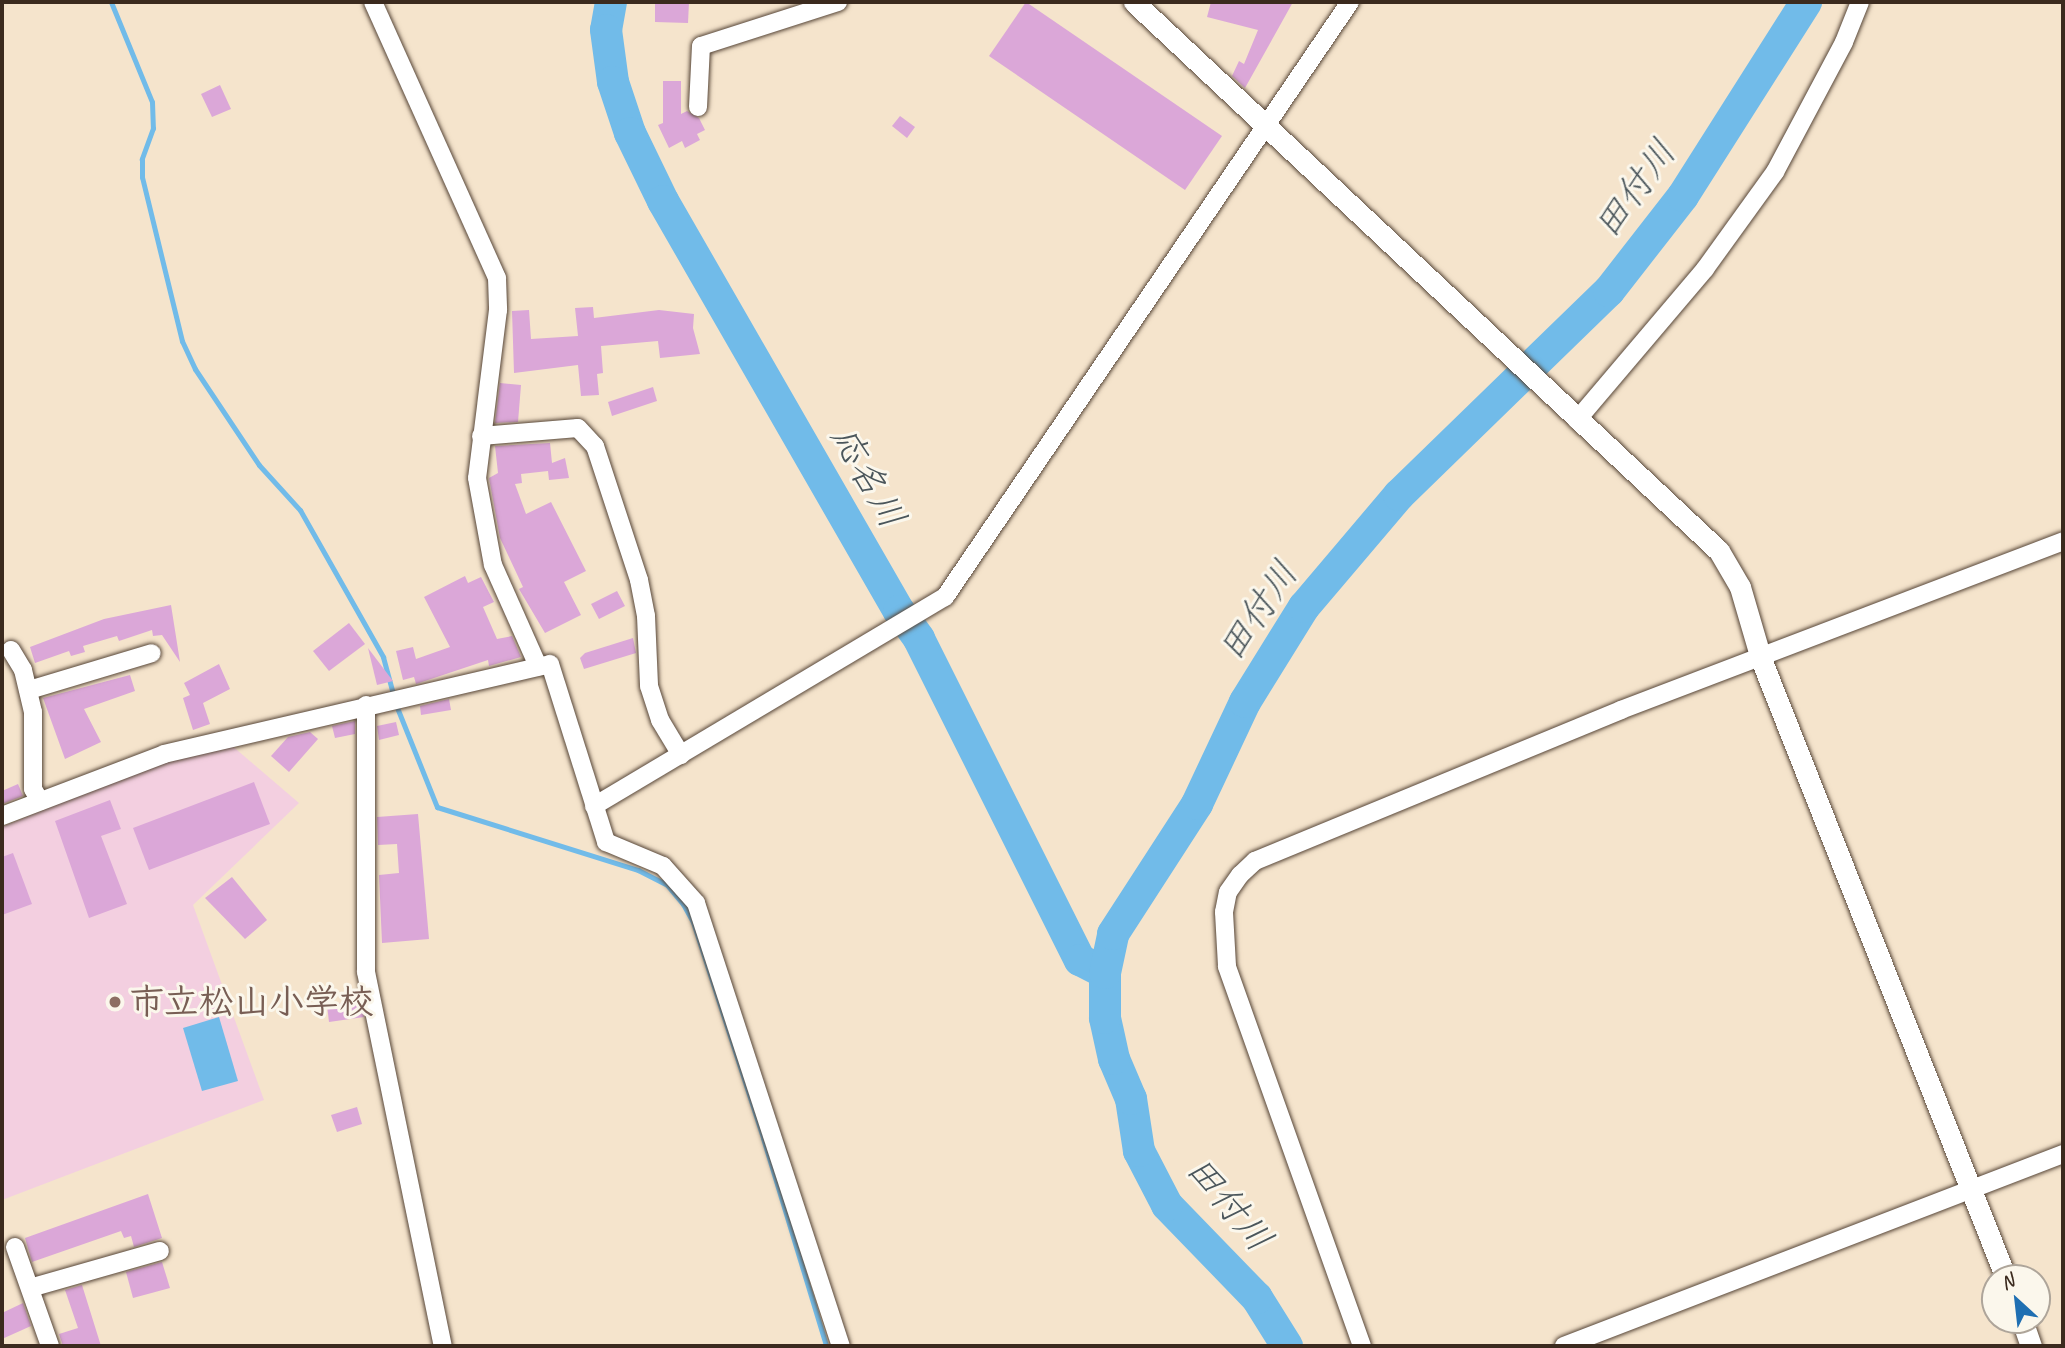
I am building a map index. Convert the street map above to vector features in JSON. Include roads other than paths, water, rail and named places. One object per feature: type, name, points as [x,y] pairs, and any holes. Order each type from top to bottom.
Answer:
[{"type":"street","points":[[373,2],[497,278],[498,310],[477,478],[493,565],[538,666]]},
{"type":"street","points":[[698,107],[701,46],[838,2]]},
{"type":"street","points":[[1134,2],[1479,330],[1720,551],[1740,587],[1760,659],[1908,1037],[1973,1189],[2001,1264]]},
{"type":"street","points":[[594,806],[946,597],[1267,130],[1350,2]]},
{"type":"street","points":[[1577,419],[1705,268],[1775,172],[1844,42],[1860,2]]},
{"type":"street","points":[[481,436],[578,428],[595,446],[639,580],[646,616],[649,686],[660,720],[681,755]]},
{"type":"street","points":[[1362,1346],[1227,966],[1222,931],[1228,892],[1255,861],[1622,710],[2063,541]]},
{"type":"street","points":[[11,650],[29,690],[36,730],[33,789],[40,801]]},
{"type":"street","points":[[29,690],[152,653]]},
{"type":"street","points":[[2,816],[164,754],[550,664],[606,842],[663,866],[696,903],[841,1346]]},
{"type":"street","points":[[366,705],[366,972],[443,1346]]},
{"type":"street","points":[[1564,1346],[2063,1154]]},
{"type":"street","points":[[15,1247],[50,1346]]},
{"type":"street","points":[[30,1288],[160,1251]]},
{"type":"water","points":[[219,1017],[238,1081],[202,1091],[183,1028]]},
{"type":"waterway","points":[[111,2],[152,102],[153,128],[142,159],[142,177],[182,341],[195,369],[259,465],[300,510],[383,657],[396,705],[437,807],[638,870],[667,885],[683,904],[693,922],[763,1138],[826,1346]]},
{"type":"waterway","name":"応名川","points":[[611,2],[606,30],[613,82],[630,133],[663,201],[899,611],[919,639],[1080,960],[1105,973]]},
{"type":"waterway","name":"田付川","points":[[1287,1346],[1257,1298],[1167,1205],[1139,1151],[1131,1099],[1114,1059],[1105,1018],[1105,973],[1113,934],[1197,804],[1245,702],[1304,607],[1399,495],[1609,291],[1683,196],[1806,2]]},
{"type":"place","name":"市立松山小学校","points":[[115,1002]]}]
